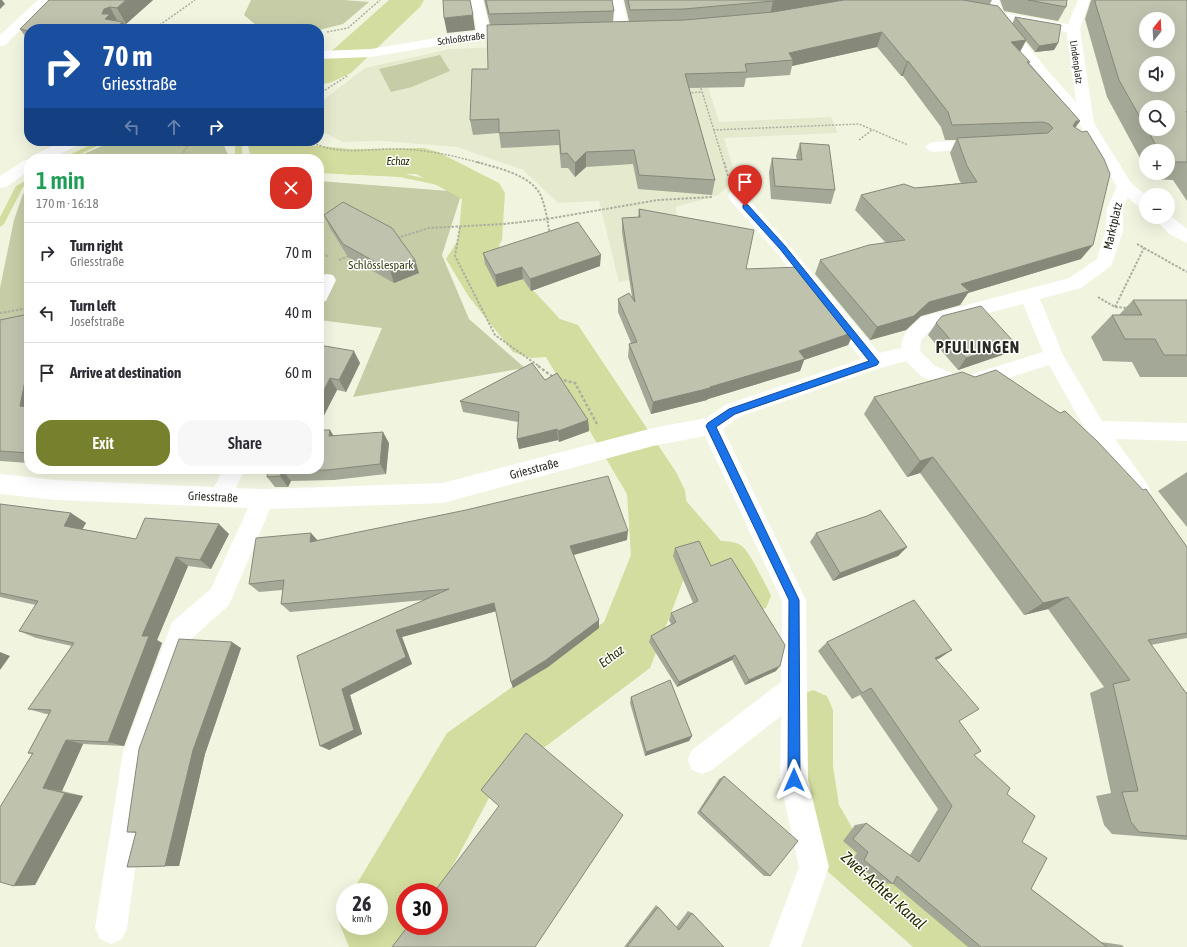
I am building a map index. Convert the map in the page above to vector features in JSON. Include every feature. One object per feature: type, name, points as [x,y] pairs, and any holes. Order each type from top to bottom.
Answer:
[{"type":"street","points":[[0,42],[45,0]]},
{"type":"street","points":[[477,0],[484,34]]},
{"type":"street","points":[[618,0],[622,30]]},
{"type":"street","points":[[925,0],[958,9],[997,16]]},
{"type":"street","name":"Lindenplatz","points":[[993,0],[997,16],[1043,74],[1086,123]]},
{"type":"street","points":[[1073,29],[1084,0]]},
{"type":"street","name":"Lindenplatz","points":[[997,16],[1073,29],[1088,140],[1125,186],[1139,198]]},
{"type":"street","points":[[606,31],[637,30]]},
{"type":"street","name":"Schloßstraße","points":[[324,54],[371,53],[484,34],[530,33]]},
{"type":"street","points":[[933,147],[995,144]]},
{"type":"street","points":[[48,154],[65,146]]},
{"type":"street","points":[[0,183],[24,167]]},
{"type":"street","name":"Marktplatz","points":[[1029,296],[1075,284],[1105,262],[1114,232],[1115,208],[1125,186]]},
{"type":"street","points":[[736,196],[782,248],[875,362]]},
{"type":"street","points":[[1170,224],[1187,237]]},
{"type":"street","points":[[1054,356],[961,385],[928,371],[910,353],[912,337],[928,322],[1029,296],[1054,356],[1096,430],[1151,507]]},
{"type":"street","name":"Griesstraße","points":[[0,484],[56,490],[264,499],[444,493],[653,437],[711,426],[732,412],[875,362],[910,353]]},
{"type":"street","points":[[711,426],[794,600],[794,780],[814,867],[785,947]]},
{"type":"street","points":[[1096,430],[1187,432]]},
{"type":"street","points":[[221,497],[232,474]]},
{"type":"street","points":[[111,928],[137,752],[181,631],[220,597],[264,499]]},
{"type":"street","points":[[702,760],[795,688]]},
{"type":"path","points":[[161,24],[194,0]]},
{"type":"path","points":[[326,33],[348,28],[380,0]]},
{"type":"path","points":[[699,83],[727,174]]},
{"type":"path","points":[[685,93],[702,92]]},
{"type":"path","points":[[713,130],[859,124],[914,148],[933,147]]},
{"type":"path","points":[[859,140],[872,130]]},
{"type":"path","points":[[324,146],[335,150],[402,149],[440,154],[488,165],[518,176],[534,186],[543,202],[550,237]]},
{"type":"path","points":[[392,239],[429,228],[504,224],[547,219],[658,200],[736,196]]},
{"type":"path","points":[[460,227],[455,256],[495,334],[553,378],[575,383],[610,449]]},
{"type":"path","points":[[1115,307],[1144,248],[1187,272]]},
{"type":"path","points":[[337,261],[357,253]]},
{"type":"path","points":[[1101,299],[1115,307],[1131,308]]},
{"type":"path","points":[[0,313],[24,309]]},
{"type":"shaded area","points":[[693,39],[719,122],[831,117],[838,133],[724,138],[737,179],[718,195],[676,207],[683,270],[619,282],[599,201],[558,203],[523,170],[457,147],[382,141],[343,142],[324,132],[324,99],[365,68],[450,49]]},
{"type":"green space","points":[[251,0],[344,0],[369,2],[343,24],[324,29],[324,24],[255,24],[244,15]]},
{"type":"green space","points":[[440,55],[450,71],[412,87],[391,92],[379,69]]},
{"type":"green space","points":[[102,146],[224,146],[228,154],[84,154]]},
{"type":"green space","name":"Schlösslespark","points":[[324,181],[462,192],[442,255],[469,319],[525,368],[353,397],[382,328],[324,321]]},
{"type":"green space","points":[[24,193],[24,316],[0,320],[0,288],[14,220]]},
{"type":"building","points":[[49,0],[126,0],[117,8],[110,7],[104,9],[102,14],[110,14],[105,19],[123,22],[120,24],[25,24]]},
{"type":"building","points":[[443,0],[470,0],[473,15],[444,18]]},
{"type":"building","points":[[486,0],[612,0],[614,11],[489,14]]},
{"type":"building","points":[[628,0],[780,0],[684,9],[630,10]]},
{"type":"building","points":[[844,0],[963,0],[998,6],[1026,40],[1011,42],[1080,121],[1076,121],[1073,126],[1082,132],[1087,131],[1104,159],[1110,174],[1093,245],[961,284],[969,291],[929,302],[914,316],[877,327],[820,260],[869,245],[905,240],[861,195],[904,184],[915,188],[977,182],[967,166],[957,138],[1048,133],[1053,128],[1049,124],[1043,122],[952,125],[948,112],[908,61],[907,62],[882,32],[789,53],[793,60],[745,64],[747,72],[685,74],[715,180],[639,175],[634,150],[586,152],[575,163],[567,153],[561,154],[559,130],[499,133],[499,119],[470,120],[472,69],[488,69],[487,25],[685,20],[773,12]]},
{"type":"building","points":[[1028,0],[1067,0],[1066,7]]},
{"type":"building","points":[[1095,0],[1187,0],[1187,162],[1175,162],[1175,144],[1155,144],[1151,136],[1175,136],[1175,100],[1139,100],[1139,116],[1119,80]]},
{"type":"building","points":[[1015,17],[1061,25],[1058,43],[1039,46]]},
{"type":"building","points":[[800,143],[829,145],[835,190],[775,186],[772,158],[802,160]]},
{"type":"building","points":[[343,202],[392,228],[415,260],[390,270],[343,244],[324,215]]},
{"type":"building","points":[[639,209],[754,230],[746,269],[800,267],[854,332],[799,351],[805,359],[710,388],[653,402],[629,344],[637,342],[618,299],[629,293],[635,302],[622,218],[640,217]]},
{"type":"building","points":[[578,222],[601,255],[530,279],[522,267],[495,275],[483,253]]},
{"type":"building","points":[[1133,300],[1187,300],[1187,355],[1164,355],[1155,339],[1125,339],[1112,315],[1142,315]]},
{"type":"building","points":[[981,306],[1014,342],[966,358],[936,323],[942,316]]},
{"type":"building","points":[[24,315],[24,386],[20,406],[24,406],[24,453],[0,451],[0,320]]},
{"type":"building","points":[[324,346],[354,351],[339,380],[330,378],[324,390]]},
{"type":"building","points":[[532,363],[545,380],[557,373],[588,420],[558,431],[557,429],[517,439],[519,412],[460,401]]},
{"type":"building","points":[[996,370],[1060,413],[1065,411],[1098,442],[1143,490],[1146,489],[1187,547],[1187,633],[1148,640],[1187,693],[1187,836],[1139,832],[1131,822],[1122,792],[1138,791],[1113,684],[1130,680],[1068,597],[1043,603],[933,457],[920,461],[874,397],[962,372],[975,377]]},
{"type":"building","points":[[324,430],[330,430],[329,436],[383,432],[380,464],[324,470]]},
{"type":"building","points":[[267,474],[281,474],[280,476],[267,477]]},
{"type":"building","points":[[608,476],[628,531],[570,546],[599,620],[546,660],[511,682],[494,603],[396,630],[406,657],[342,689],[354,730],[320,746],[297,656],[449,589],[281,604],[284,580],[249,584],[256,538],[311,533],[310,542],[466,510]]},
{"type":"building","points":[[0,504],[71,513],[64,526],[136,539],[145,518],[219,524],[200,560],[176,557],[142,636],[149,636],[108,742],[66,740],[43,788],[65,793],[14,886],[0,882],[0,807],[33,753],[28,753],[51,710],[28,709],[74,643],[19,631],[38,601],[0,593]]},
{"type":"building","points":[[880,510],[907,547],[840,573],[816,533],[867,516]]},
{"type":"building","points":[[699,541],[711,566],[731,558],[785,645],[780,666],[749,680],[735,655],[679,682],[651,636],[676,622],[671,613],[698,601],[675,548]]},
{"type":"building","points":[[914,600],[952,650],[935,658],[979,709],[959,721],[981,751],[974,755],[1010,788],[1007,794],[1035,816],[1022,842],[1047,858],[1031,889],[1107,947],[981,947],[897,876],[893,884],[864,860],[868,852],[853,839],[866,823],[919,862],[952,806],[871,688],[862,693],[827,642]]},
{"type":"building","points":[[179,639],[232,642],[193,750],[165,866],[127,867],[136,832],[127,832],[139,749]]},
{"type":"building","points":[[670,680],[692,736],[646,752],[631,697]]},
{"type":"building","points":[[526,733],[623,815],[535,947],[392,947],[401,935],[448,935],[448,883],[441,883],[499,806],[481,790]]},
{"type":"building","points":[[724,776],[798,841],[770,876],[700,811]]},
{"type":"building","points":[[658,907],[679,930],[692,913],[724,947],[627,947]]},
{"type":"waterway","name":"Echaz","points":[[324,72],[338,65],[408,0]]},
{"type":"waterway","name":"Echaz","points":[[324,66],[338,65]]},
{"type":"waterway","points":[[76,154],[93,146]]},
{"type":"waterway","points":[[238,146],[239,154]]},
{"type":"waterway","name":"Echaz","points":[[268,146],[270,154]]},
{"type":"waterway","name":"Echaz","points":[[324,159],[351,162],[424,161],[484,193],[480,240],[469,259],[486,285],[531,339],[560,338],[656,490],[662,555],[627,645],[472,758],[388,906]]},
{"type":"waterway","points":[[324,171],[400,175],[484,193]]},
{"type":"waterway","points":[[0,224],[20,186],[24,184]]},
{"type":"waterway","name":"Echaz","points":[[480,240],[497,260]]},
{"type":"waterway","name":"Echaz","points":[[510,283],[560,338]]},
{"type":"waterway","name":"Zwei-Achtel-Kanal","points":[[656,490],[712,557],[730,558],[753,596]]},
{"type":"waterway","name":"Zwei-Achtel-Kanal","points":[[813,710],[812,766],[818,810],[842,854],[948,947]]},
{"type":"district","name":"PFULLINGEN","points":[[978,347]]},
{"type":"route","points":[[745,206],[782,248],[875,362],[732,412],[711,426],[794,600],[794,780]]}]
